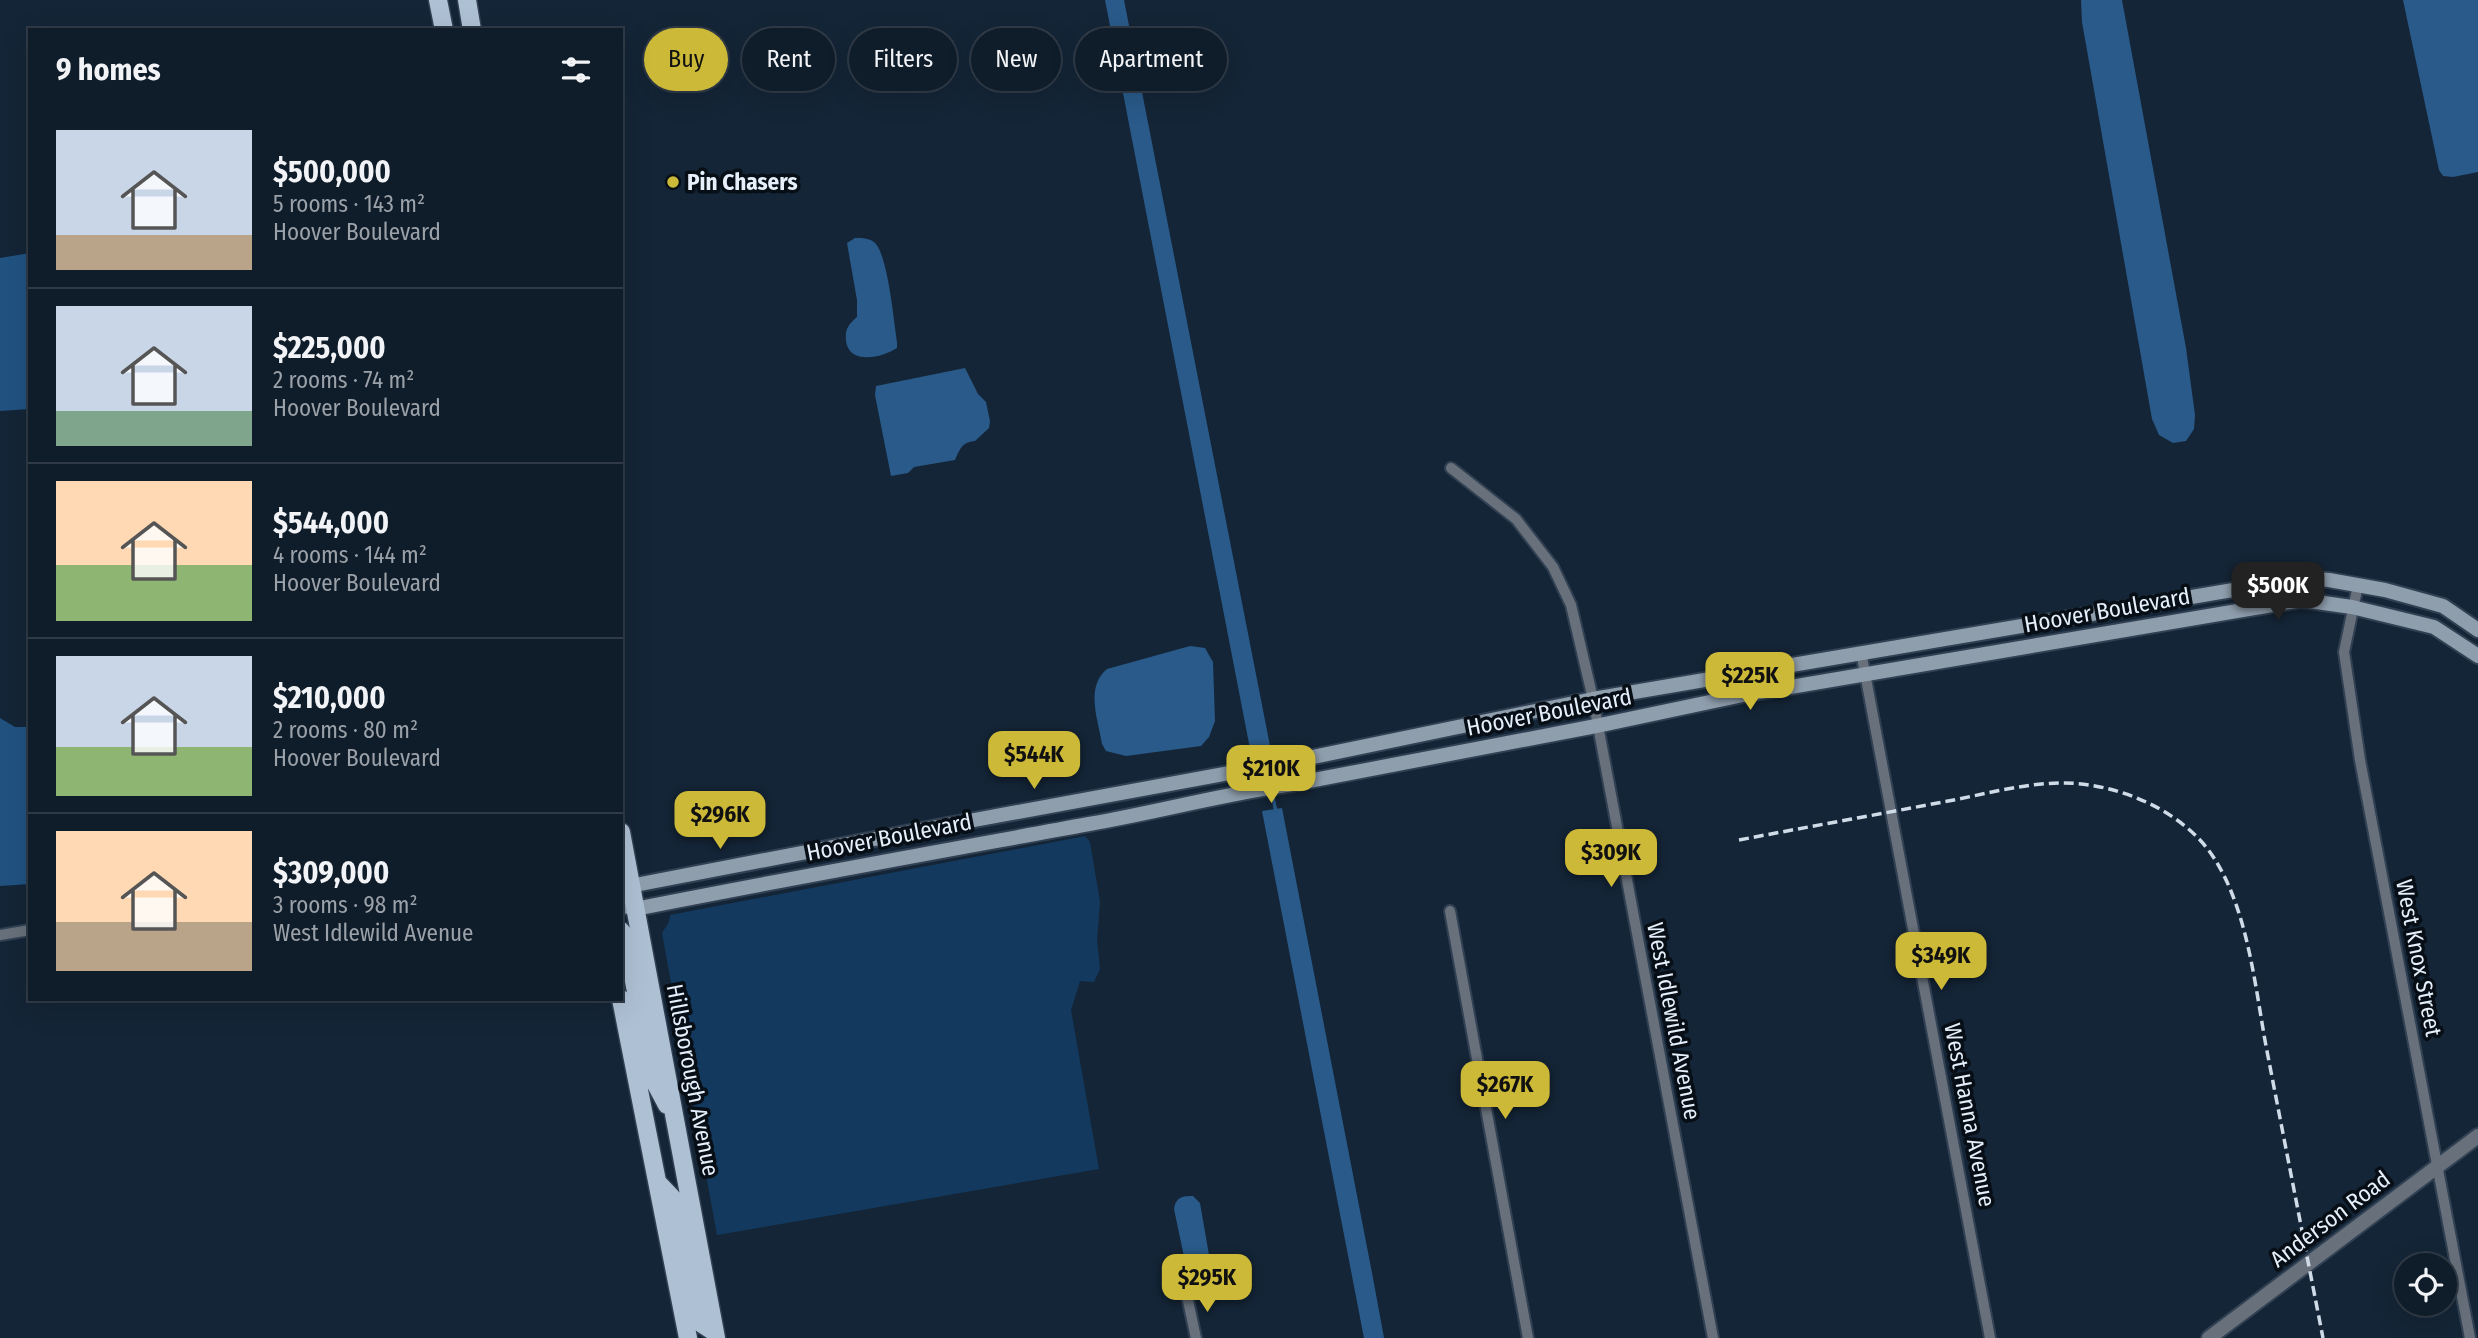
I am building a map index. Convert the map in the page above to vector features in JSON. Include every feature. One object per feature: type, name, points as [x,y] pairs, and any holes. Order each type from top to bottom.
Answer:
[{"type":"main road","points":[[438,0],[444,28]]},
{"type":"main road","points":[[467,0],[472,28]]},
{"type":"main road","name":"Hoover Boulevard","points":[[626,888],[1289,762],[1593,699],[2303,578],[2385,590],[2443,606],[2478,630]]},
{"type":"main road","name":"Hoover Boulevard","points":[[628,907],[1093,823],[1743,695],[2302,600],[2352,607],[2434,627],[2478,656]]},
{"type":"main road","name":"Hillsborough Avenue","points":[[623,854],[628,907],[677,1124],[715,1335]]},
{"type":"main road","points":[[623,934],[626,938],[652,1077],[677,1124]]},
{"type":"main road","points":[[621,1001],[688,1338]]},
{"type":"main road","points":[[657,1182],[677,1203],[694,1299],[702,1324],[715,1335]]},
{"type":"street","name":"West Idlewild Avenue","points":[[1451,468],[1516,519],[1553,567],[1571,605],[1593,699],[1713,1338]]},
{"type":"street","name":"West Knox Street","points":[[2358,585],[2344,652],[2360,760],[2470,1338]]},
{"type":"street","name":"West Hanna Avenue","points":[[1861,652],[1990,1338]]},
{"type":"street","points":[[1450,911],[1528,1338]]},
{"type":"street","points":[[0,935],[28,930]]},
{"type":"street","name":"Anderson Road","points":[[2209,1338],[2478,1136]]},
{"type":"street","points":[[1187,1296],[1196,1338]]},
{"type":"shaded area","points":[[1105,0],[1124,0],[1129,28],[1110,28]]},
{"type":"shaded area","points":[[2081,0],[2122,0],[2186,348],[2195,415],[2194,429],[2186,441],[2173,443],[2159,435],[2152,419],[2082,22]]},
{"type":"shaded area","points":[[2403,0],[2478,0],[2478,172],[2453,177],[2443,176],[2439,170]]},
{"type":"shaded area","points":[[1123,91],[1142,91],[1272,756],[1252,759]]},
{"type":"shaded area","points":[[855,238],[869,239],[876,244],[884,263],[890,291],[897,348],[875,357],[853,354],[846,341],[848,328],[857,317],[857,300],[847,243]]},
{"type":"shaded area","points":[[28,253],[28,409],[0,411],[0,258]]},
{"type":"shaded area","points":[[965,368],[978,394],[986,402],[989,428],[975,441],[964,445],[955,460],[914,467],[908,473],[891,476],[875,395],[876,386]]},
{"type":"shaded area","points":[[1190,646],[1205,648],[1213,662],[1215,721],[1209,737],[1201,746],[1126,756],[1106,751],[1102,744],[1095,704],[1096,685],[1100,676],[1107,669]]},
{"type":"shaded area","points":[[0,718],[15,727],[28,727],[28,884],[0,886]]},
{"type":"shaded area","points":[[1282,808],[1384,1338],[1364,1338],[1262,811]]},
{"type":"shaded area","points":[[1085,836],[1090,842],[1100,902],[1097,940],[1100,969],[1094,982],[1080,981],[1071,1010],[1099,1169],[717,1235],[662,933],[670,915]]},
{"type":"shaded area","points":[[1193,1196],[1200,1203],[1209,1255],[1206,1262],[1196,1264],[1187,1271],[1174,1209],[1180,1198]]},
{"type":"waterway","points":[[1272,792],[1276,812]]},
{"type":"railway","points":[[1739,840],[2018,787],[2063,783],[2084,784],[2127,794],[2168,814],[2185,826],[2201,841],[2226,879],[2249,949],[2323,1338]]},
{"type":"place","name":"Pin Chasers","points":[[673,182]]}]
